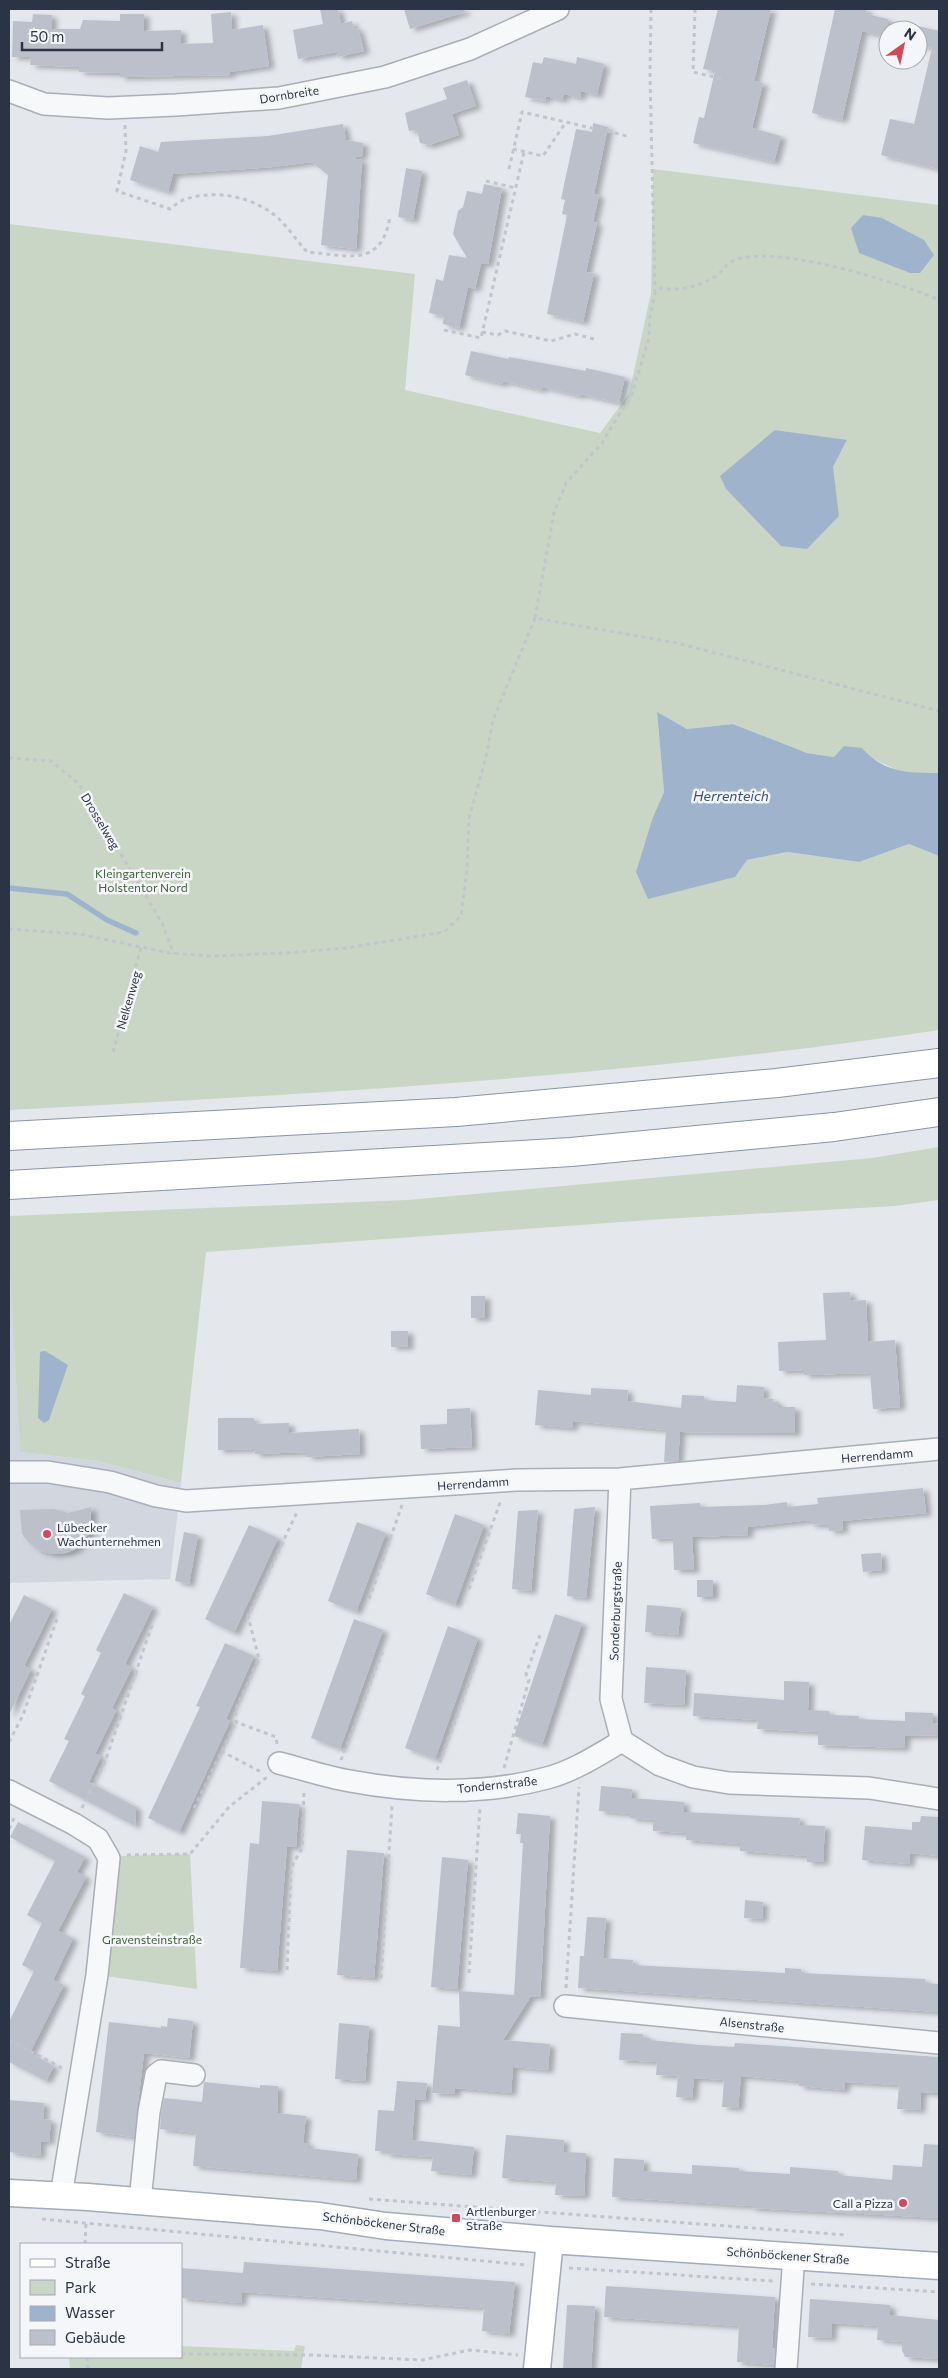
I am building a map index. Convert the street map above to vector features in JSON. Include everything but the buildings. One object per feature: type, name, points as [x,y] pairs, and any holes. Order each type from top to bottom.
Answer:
[{"type":"highway","points":[[777,1083],[939,1050]]},
{"type":"highway","points":[[9,1136],[456,1112],[777,1083],[939,1063]]},
{"type":"highway","points":[[9,1185],[571,1152],[834,1127],[939,1112]]},
{"type":"main road","name":"Schönböckener Straße","points":[[9,2193],[140,2201],[320,2216],[386,2226],[550,2240],[939,2266]]},
{"type":"main road","points":[[538,2364],[550,2240]]},
{"type":"street","name":"Dornbreite","points":[[9,91],[44,104],[124,107],[279,98],[385,76],[470,48],[558,9]]},
{"type":"street","name":"Herrendamm","points":[[9,1472],[48,1472],[110,1482],[156,1496],[186,1501],[508,1481],[620,1479],[939,1449]]},
{"type":"street","name":"Sonderburgstraße","points":[[620,1479],[611,1699],[622,1741]]},
{"type":"street","name":"Tondernstraße","points":[[279,1763],[334,1777],[393,1787],[430,1790],[490,1787],[548,1778],[581,1765],[622,1741]]},
{"type":"street","points":[[622,1741],[660,1765],[694,1777],[729,1783],[870,1788],[939,1799]]},
{"type":"street","points":[[9,1791],[74,1824],[98,1839],[110,1858],[97,1975],[61,2196]]},
{"type":"street","name":"Alsenstraße","points":[[565,2006],[939,2043]]},
{"type":"street","points":[[140,2201],[149,2112],[156,2075],[161,2071],[194,2074]]},
{"type":"street","points":[[786,2369],[794,2255]]},
{"type":"path","points":[[9,929],[80,934],[174,954],[212,956],[346,948],[444,932],[461,916],[467,872],[469,818],[486,757],[493,720],[535,618],[554,512],[566,483],[602,443],[632,394],[649,338],[650,316],[655,292],[650,76],[651,9]]},
{"type":"path","points":[[695,9],[693,72],[723,79]]},
{"type":"path","points":[[124,107],[126,151],[117,191],[170,209],[186,199],[213,194],[239,197],[256,204],[277,218],[307,252],[354,256],[370,253],[381,244],[387,234],[390,217]]},
{"type":"path","points":[[508,169],[522,112],[592,128]]},
{"type":"path","points":[[513,149],[543,156],[566,122]]},
{"type":"path","points":[[607,131],[628,136]]},
{"type":"path","points":[[444,330],[481,338],[524,152]]},
{"type":"path","points":[[486,181],[516,188]]},
{"type":"path","points":[[655,292],[661,288],[678,290],[693,286],[715,276],[733,261],[751,257],[771,256],[846,269],[893,283],[939,300]]},
{"type":"path","points":[[482,332],[498,335],[504,331],[550,342],[575,334],[594,339]]},
{"type":"path","points":[[535,618],[677,643],[939,711]]},
{"type":"path","name":"Drosselweg","points":[[9,758],[51,761],[79,784],[162,923],[174,954]]},
{"type":"path","name":"Nelkenweg","points":[[113,1052],[142,947]]},
{"type":"path","points":[[469,1589],[508,1481]]},
{"type":"path","points":[[369,1599],[408,1488]]},
{"type":"path","points":[[194,1808],[236,1722],[235,1711],[259,1659],[248,1616],[306,1494]]},
{"type":"path","points":[[9,1742],[23,1715],[58,1616]]},
{"type":"path","points":[[74,1824],[106,1759],[153,1622]]},
{"type":"path","points":[[469,1973],[490,1787],[529,1680],[526,1674],[540,1635]]},
{"type":"path","points":[[334,1777],[383,1650]]},
{"type":"path","points":[[430,1790],[477,1660]]},
{"type":"path","points":[[236,1722],[276,1737],[279,1763]]},
{"type":"path","points":[[110,1858],[129,1855],[190,1854],[229,1807],[268,1775],[221,1751]]},
{"type":"path","points":[[565,2006],[581,1765]]},
{"type":"path","points":[[287,1970],[291,1868],[302,1848],[305,1769]]},
{"type":"path","points":[[381,1978],[393,1787]]},
{"type":"path","points":[[9,2040],[80,2078]]},
{"type":"path","points":[[507,2210],[854,2236]]},
{"type":"path","points":[[36,2218],[548,2267],[939,2292]]},
{"type":"path","points":[[182,2354],[311,2355],[422,2360],[470,2350],[538,2364]]},
{"type":"shaded area","points":[[9,1258],[20,1452],[98,1461],[181,1483],[170,1579],[9,1583]]},
{"type":"green space","name":"Kleingartenverein Holstentor Nord","points":[[653,169],[939,205],[939,773],[904,773],[871,758],[835,757],[807,753],[733,724],[687,729],[657,713],[664,792],[653,817],[747,860],[786,852],[859,862],[909,844],[939,856],[939,1030],[707,1060],[475,1081],[358,1090],[9,1110],[9,224],[415,274],[405,390],[600,433],[629,394],[651,293]],"holes":[[[776,430],[847,441],[833,467]]]},
{"type":"green space","points":[[939,1147],[939,1200],[895,1206],[663,1219],[206,1252],[181,1483],[98,1461],[20,1452],[9,1258],[9,1216],[408,1200],[872,1158]]},
{"type":"green space","name":"Gravensteinstraße","points":[[190,1854],[197,1989],[105,1976],[121,1856]]},
{"type":"green space","points":[[296,2345],[305,2346],[301,2369],[70,2369],[69,2358],[182,2358],[182,2346],[294,2351]]},
{"type":"water","points":[[863,215],[882,218],[924,240],[934,255],[920,273],[910,273],[859,253],[851,228]]},
{"type":"water","points":[[775,430],[847,440],[833,467],[839,516],[807,549],[781,546],[726,489],[720,476]]},
{"type":"water","name":"Herrenteich","points":[[657,712],[687,729],[733,724],[807,753],[834,757],[844,746],[862,748],[879,762],[897,770],[917,773],[939,773],[939,856],[909,844],[859,862],[787,852],[747,860],[735,877],[648,899],[636,872],[653,817],[664,792]]},
{"type":"water","points":[[45,1351],[68,1365],[49,1420],[44,1423],[38,1418],[40,1352]]},
{"type":"waterway","points":[[9,888],[67,894],[107,920],[136,933]]},
{"type":"place","name":"Lübecker Wachunternehmen","points":[[47,1534]]},
{"type":"place","name":"Call a Pizza","points":[[903,2203]]},
{"type":"place","name":"Artlenburger Straße","points":[[456,2218]]}]
